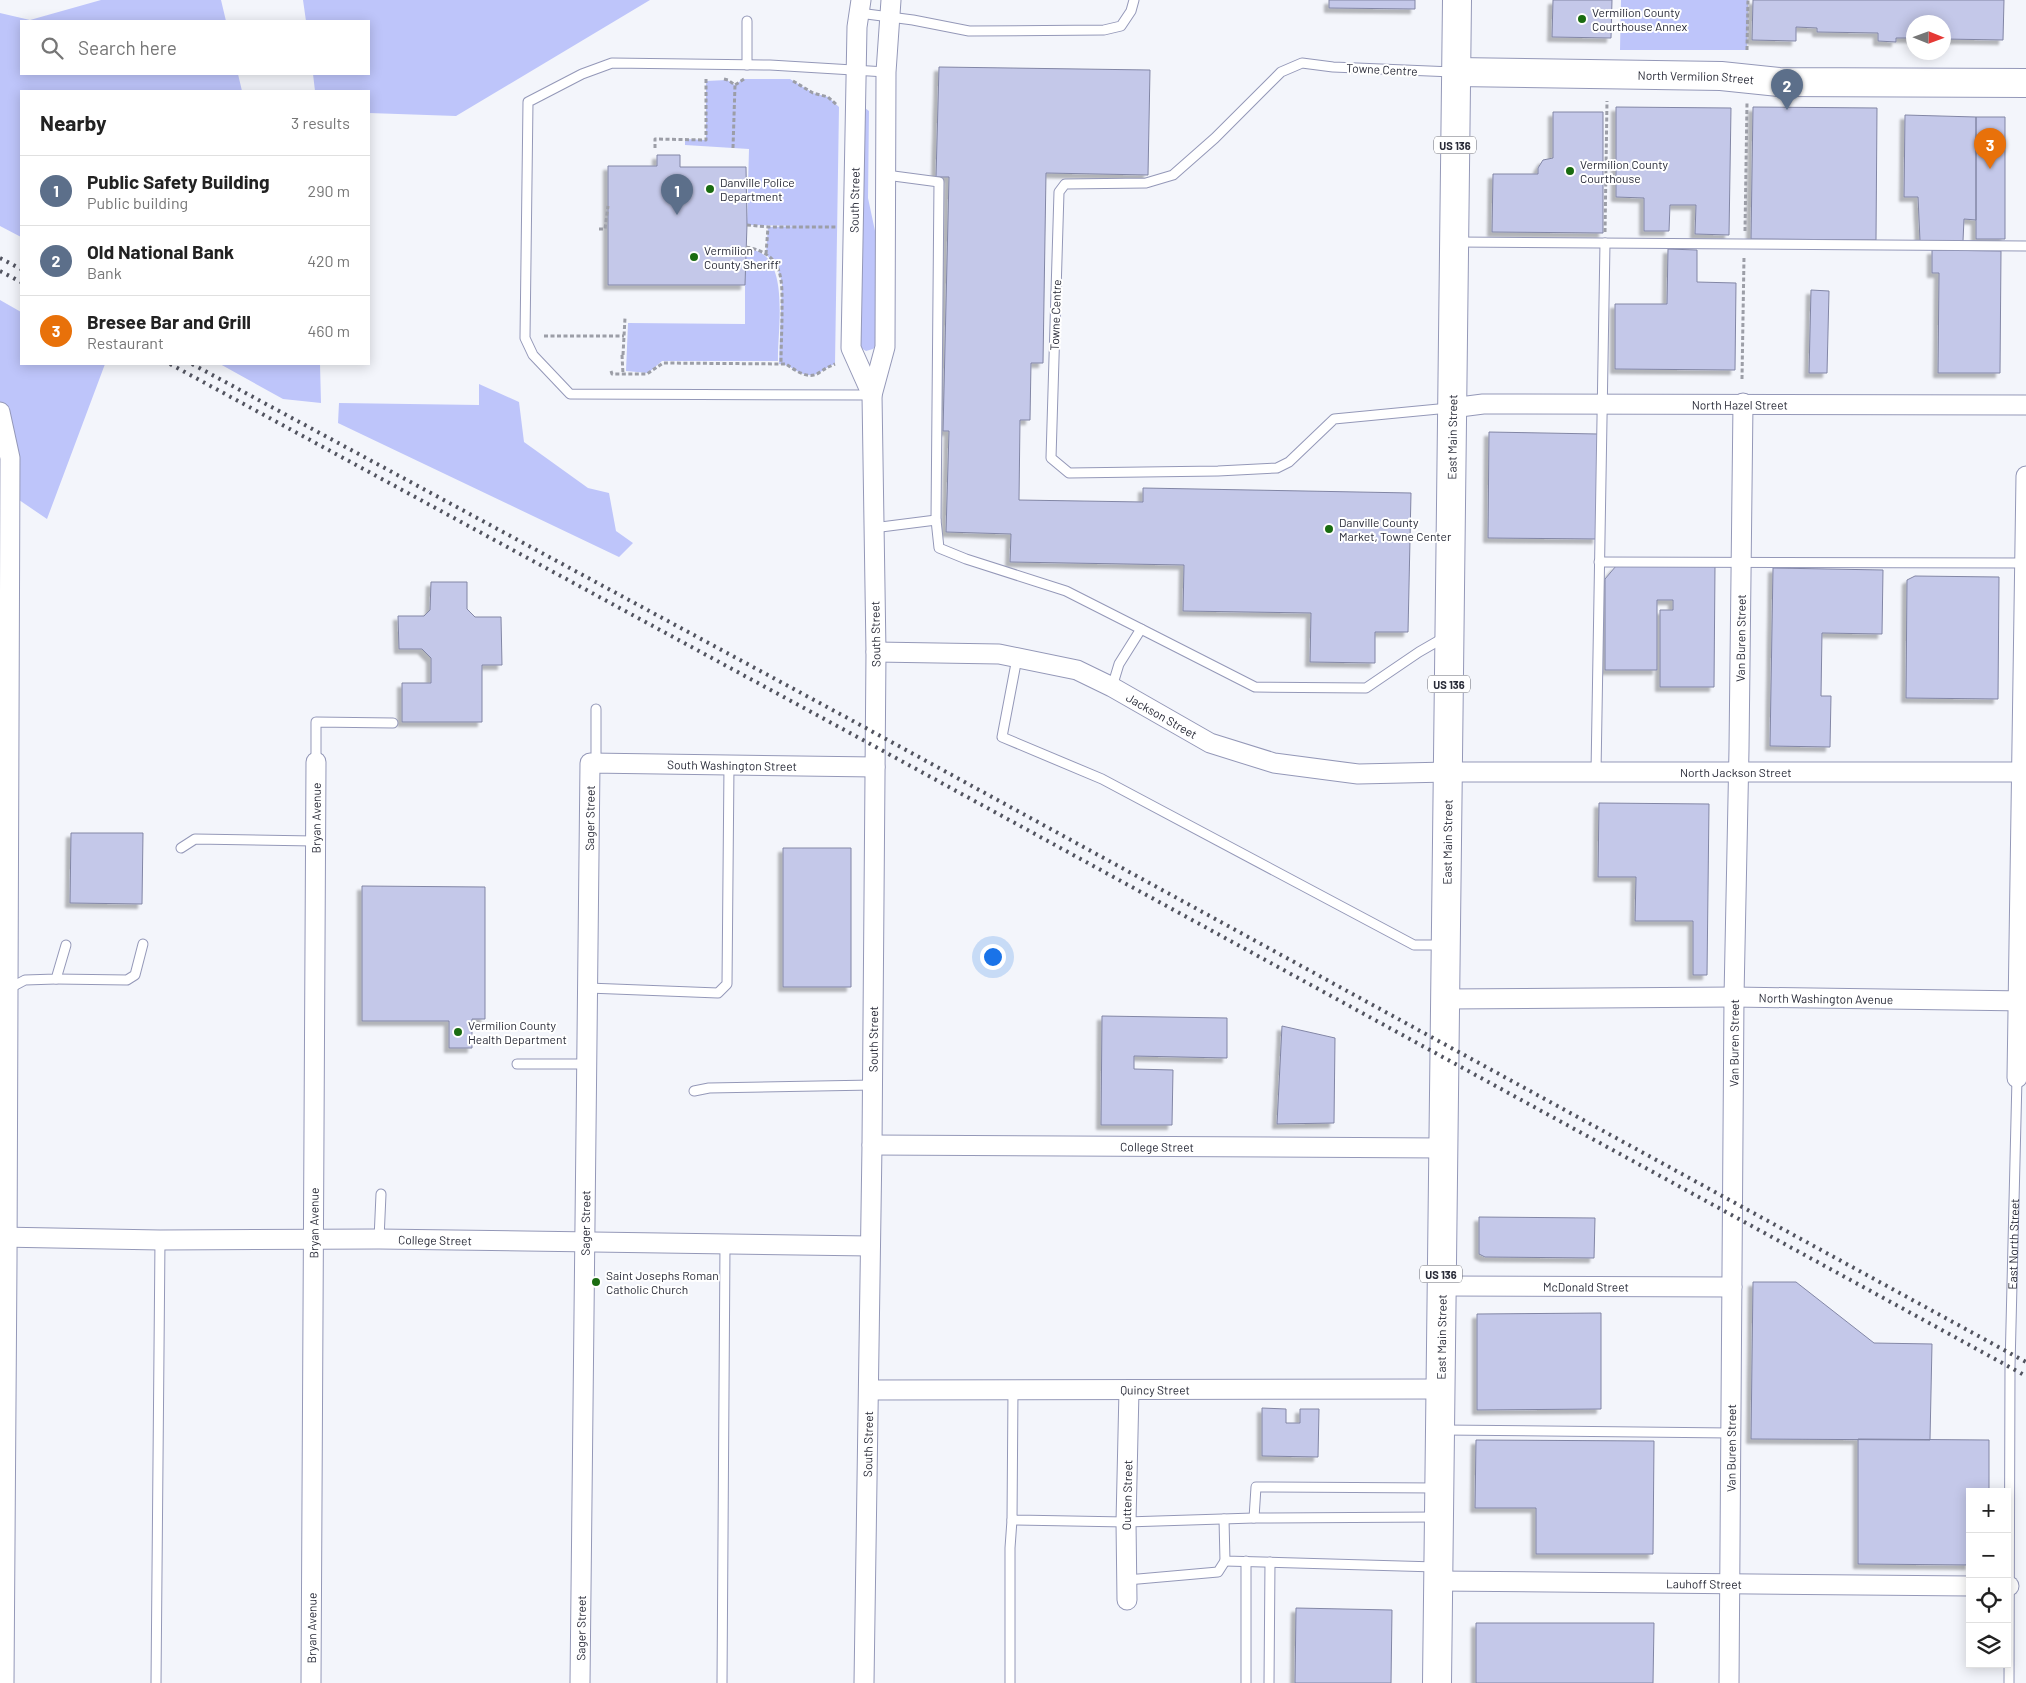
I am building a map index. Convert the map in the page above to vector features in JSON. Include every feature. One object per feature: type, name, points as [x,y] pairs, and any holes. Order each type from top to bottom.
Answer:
[{"type":"main road","name":"East Main Street","points":[[1437,1683],[1457,0]]},
{"type":"main road","name":"North Vermilion Street","points":[[1456,72],[1721,76],[1779,82],[2026,83]]},
{"type":"street","name":"South Street","points":[[860,7],[856,70],[851,348],[872,395]]},
{"type":"street","name":"South Street","points":[[864,1683],[873,1084],[876,652],[872,395],[885,347],[886,72],[890,8]]},
{"type":"street","name":"North Hazel Street","points":[[1452,408],[1483,404],[1602,403],[2026,404]]},
{"type":"street","name":"Van Buren Street","points":[[1729,1683],[1734,997],[1739,772],[1743,403]]},
{"type":"street","points":[[0,412],[10,458],[5,755],[4,1683]]},
{"type":"street","name":"East North Street","points":[[2017,1078],[2022,1001],[2022,772],[2026,476]]},
{"type":"street","name":"Jackson Street","points":[[876,652],[999,654],[1077,670],[1112,687],[1210,743],[1274,764],[1358,774],[1448,772]]},
{"type":"street","name":"Bryan Avenue","points":[[311,1683],[314,841],[316,762]]},
{"type":"street","name":"South Washington Street","points":[[593,763],[875,767]]},
{"type":"street","name":"Sager Street","points":[[580,1683],[584,1242],[593,763]]},
{"type":"street","name":"North Jackson Street","points":[[1448,772],[2022,772]]},
{"type":"street","name":"North Washington Avenue","points":[[1445,999],[1734,997],[2022,1001]]},
{"type":"street","name":"College Street","points":[[872,1145],[1442,1148]]},
{"type":"street","name":"College Street","points":[[4,1238],[160,1240],[379,1239],[870,1246]]},
{"type":"street","name":"McDonald Street","points":[[1441,1286],[1732,1287]]},
{"type":"street","name":"Quincy Street","points":[[869,1390],[1441,1389]]},
{"type":"street","name":"Outten Street","points":[[1127,1600],[1126,1522],[1129,1390]]},
{"type":"street","name":"Lauhoff Street","points":[[1438,1574],[1729,1585],[1966,1586]]},
{"type":"lane","points":[[860,7],[890,8],[969,31],[1104,30],[1121,26],[1131,11],[1134,0]]},
{"type":"lane","points":[[747,21],[747,65]]},
{"type":"lane","points":[[872,395],[570,394],[533,356],[525,338],[528,102],[582,74],[612,63],[747,65],[886,72]]},
{"type":"lane","name":"Towne Centre","points":[[1452,408],[1334,419],[1289,462],[1277,468],[1218,471],[1068,472],[1051,458],[1058,192],[1065,184],[1146,183],[1174,175],[1215,138],[1280,72],[1302,63],[1333,67],[1456,72]]},
{"type":"lane","points":[[886,174],[939,182],[936,520],[940,548],[966,559],[1066,591],[1255,687],[1366,688],[1449,634]]},
{"type":"lane","points":[[1454,242],[2026,246]]},
{"type":"lane","points":[[1596,772],[1604,243]]},
{"type":"lane","points":[[873,528],[936,520]]},
{"type":"lane","points":[[1599,562],[2026,562]]},
{"type":"lane","points":[[1112,687],[1119,664],[1142,629]]},
{"type":"lane","points":[[1017,658],[1002,737],[1102,779],[1414,946],[1446,945]]},
{"type":"lane","points":[[593,763],[596,709]]},
{"type":"lane","points":[[316,762],[316,722],[393,722]]},
{"type":"lane","points":[[588,988],[718,993],[728,984],[729,765]]},
{"type":"lane","points":[[181,848],[195,839],[314,841]]},
{"type":"lane","points":[[4,989],[25,980],[127,980],[135,975],[143,944]]},
{"type":"lane","points":[[56,979],[66,945]]},
{"type":"lane","points":[[517,1064],[587,1064]]},
{"type":"lane","name":"East North Street","points":[[2008,1578],[2010,1367],[2017,1078]]},
{"type":"lane","points":[[694,1090],[873,1084]]},
{"type":"lane","points":[[379,1239],[381,1194]]},
{"type":"lane","points":[[156,1683],[160,1240]]},
{"type":"lane","points":[[722,1683],[725,1244]]},
{"type":"lane","points":[[1010,1683],[1013,1390]]},
{"type":"lane","points":[[1440,1430],[1730,1433]]},
{"type":"lane","points":[[1254,1518],[1256,1487],[1440,1488]]},
{"type":"lane","points":[[1012,1520],[1126,1522],[1254,1518],[1439,1517]]},
{"type":"lane","points":[[1127,1580],[1218,1572],[1225,1561],[1224,1519]]},
{"type":"lane","points":[[1225,1561],[1270,1562],[1438,1574]]},
{"type":"lane","points":[[1246,1562],[1246,1683]]},
{"type":"lane","points":[[1269,1683],[1270,1562]]},
{"type":"lane","name":"East North Street","points":[[2008,1623],[2009,1683]]},
{"type":"path","points":[[1747,50],[1748,0]]},
{"type":"path","points":[[655,148],[655,139],[706,140],[706,79],[713,79]]},
{"type":"path","points":[[720,79],[728,80],[735,85]]},
{"type":"path","points":[[735,85],[743,79],[752,79]]},
{"type":"path","points":[[790,79],[814,93],[828,97],[839,107]]},
{"type":"path","points":[[733,148],[735,85]]},
{"type":"path","points":[[1604,243],[1607,101]]},
{"type":"path","points":[[599,229],[606,229],[608,206]]},
{"type":"path","points":[[747,225],[768,227],[836,227]]},
{"type":"path","points":[[766,254],[768,227]]},
{"type":"path","points":[[746,247],[766,254],[777,266],[782,282],[781,364]]},
{"type":"path","points":[[623,374],[622,355],[625,318]]},
{"type":"path","points":[[544,336],[624,336]]},
{"type":"path","points":[[611,371],[612,374],[647,374],[663,363],[786,364],[800,374],[811,376],[835,364]]},
{"type":"shaded area","points":[[101,0],[221,0],[226,20],[30,20]]},
{"type":"shaded area","points":[[303,0],[650,0],[456,116],[370,113],[370,90],[315,90],[313,75],[370,75],[370,20],[306,20]]},
{"type":"shaded area","points":[[1621,0],[1748,0],[1747,50],[1620,50]]},
{"type":"shaded area","points":[[0,13],[30,20],[20,20],[20,75],[238,75],[242,90],[20,90],[20,236],[0,226]]},
{"type":"shaded area","points":[[743,79],[790,79],[813,93],[828,97],[839,107],[835,364],[816,374],[804,374],[779,364],[782,282],[777,267],[766,254],[768,227],[802,226],[747,225],[749,149],[685,145],[685,139],[706,140],[706,81],[727,80],[735,85]]},
{"type":"shaded area","points":[[865,108],[869,111],[868,198],[878,245],[876,345],[873,349],[866,351],[859,344],[863,109]]},
{"type":"shaded area","points":[[745,251],[757,251],[767,258],[774,269],[778,284],[780,317],[778,361],[662,361],[648,373],[626,371],[628,323],[745,324]]},
{"type":"shaded area","points":[[0,300],[20,311],[20,365],[105,365],[47,519],[0,487]]},
{"type":"shaded area","points":[[222,365],[320,365],[321,403],[283,399]]},
{"type":"shaded area","points":[[479,384],[519,402],[524,442],[588,488],[609,493],[616,531],[633,543],[619,557],[338,423],[339,403],[479,405]]},
{"type":"building","points":[[1329,0],[1415,0],[1415,9],[1329,8]]},
{"type":"building","name":"Vermilion County Courthouse Annex","points":[[1553,0],[1612,0],[1611,38],[1552,37]]},
{"type":"building","points":[[1753,0],[2004,0],[2003,40],[1951,39],[1951,15],[1906,15],[1906,38],[1896,38],[1896,42],[1878,41],[1878,33],[1817,32],[1817,28],[1796,27],[1796,41],[1752,40]]},
{"type":"building","points":[[939,67],[1150,70],[1148,175],[1046,173],[1043,363],[1031,363],[1030,420],[1020,420],[1019,500],[1143,502],[1143,488],[1411,493],[1408,632],[1375,632],[1375,663],[1310,662],[1311,613],[1183,611],[1184,565],[1010,562],[1011,534],[946,532],[949,431],[943,431],[949,177],[936,177]]},
{"type":"building","points":[[1616,107],[1731,108],[1729,235],[1695,234],[1696,205],[1670,205],[1669,231],[1644,231],[1644,198],[1616,197]]},
{"type":"building","points":[[1753,107],[1877,108],[1876,240],[1751,239]]},
{"type":"building","name":"Vermilion County Courthouse","points":[[1553,112],[1603,112],[1603,233],[1492,232],[1493,174],[1538,174],[1538,168],[1543,160],[1553,158]]},
{"type":"building","points":[[1905,115],[1976,117],[1976,220],[1964,219],[1963,241],[1920,241],[1918,197],[1904,197]]},
{"type":"building","points":[[1976,117],[2005,117],[2005,239],[1976,239]]},
{"type":"building","points":[[657,155],[680,155],[680,167],[746,167],[745,285],[608,285],[608,166],[657,166]]},
{"type":"building","points":[[1668,249],[1697,250],[1697,282],[1736,283],[1735,370],[1615,369],[1615,304],[1667,304]]},
{"type":"building","points":[[1932,250],[2001,251],[2000,373],[1938,373],[1939,273],[1932,273]]},
{"type":"building","points":[[1811,290],[1829,291],[1827,373],[1809,373]]},
{"type":"building","points":[[1489,432],[1598,434],[1597,539],[1488,538]]},
{"type":"building","points":[[1616,566],[1715,566],[1714,687],[1660,687],[1660,610],[1673,610],[1673,600],[1657,600],[1657,670],[1605,670],[1605,579]]},
{"type":"building","points":[[1773,568],[1883,570],[1882,634],[1822,633],[1821,696],[1831,696],[1830,747],[1770,746]]},
{"type":"building","points":[[1915,576],[1999,577],[1998,699],[1906,698],[1907,580]]},
{"type":"building","points":[[431,582],[467,582],[467,609],[475,617],[501,617],[502,665],[482,665],[482,722],[402,722],[402,683],[431,683],[431,658],[422,649],[399,649],[398,616],[424,616],[430,610]]},
{"type":"building","points":[[1599,803],[1709,804],[1707,975],[1693,975],[1693,921],[1635,921],[1636,877],[1598,877]]},
{"type":"building","points":[[71,833],[143,833],[142,904],[70,903]]},
{"type":"building","points":[[783,848],[851,848],[851,987],[783,987]]},
{"type":"building","points":[[362,886],[485,887],[485,1019],[472,1019],[472,1048],[449,1048],[449,1021],[362,1021]]},
{"type":"building","points":[[1102,1016],[1227,1018],[1227,1058],[1134,1056],[1134,1069],[1173,1070],[1172,1125],[1101,1125]]},
{"type":"building","points":[[1282,1026],[1335,1038],[1334,1123],[1277,1124]]},
{"type":"building","points":[[1479,1217],[1595,1218],[1594,1258],[1485,1257],[1479,1254]]},
{"type":"building","points":[[1753,1282],[1796,1282],[1874,1343],[1932,1344],[1930,1440],[1751,1439]]},
{"type":"building","points":[[1601,1313],[1601,1409],[1477,1410],[1477,1314]]},
{"type":"building","points":[[1262,1408],[1286,1409],[1286,1423],[1300,1423],[1300,1409],[1319,1409],[1318,1457],[1262,1456]]},
{"type":"building","points":[[1858,1439],[1989,1440],[1989,1488],[1966,1488],[1966,1565],[1858,1564]]},
{"type":"building","points":[[1476,1440],[1654,1441],[1653,1554],[1536,1554],[1536,1508],[1475,1508]]},
{"type":"building","points":[[1296,1608],[1392,1610],[1391,1683],[1295,1683]]},
{"type":"building","points":[[1476,1623],[1654,1623],[1653,1683],[1476,1683]]},
{"type":"railway","points":[[0,258],[20,268]]},
{"type":"railway","points":[[0,271],[20,281]]},
{"type":"railway","points":[[172,365],[874,746],[2026,1376]]},
{"type":"railway","points":[[194,365],[853,721],[2026,1362]]},
{"type":"place","name":"Vermilion County Courthouse Annex","points":[[1582,19]]},
{"type":"place","name":"Old National Bank","points":[[1787,110]]},
{"type":"place","name":"Bresee Bar and Grill","points":[[1990,169]]},
{"type":"place","name":"Vermilion County Courthouse","points":[[1570,171]]},
{"type":"place","name":"Danville Police Department","points":[[710,189]]},
{"type":"place","name":"Public Safety Building","points":[[677,215]]},
{"type":"place","name":"Vermilion County Sheriff'","points":[[694,257]]},
{"type":"place","name":"Danville County Market, Towne Center","points":[[1329,529]]},
{"type":"place","name":"Vermilion County Health Department","points":[[458,1032]]},
{"type":"place","name":"Saint Josephs Roman Catholic Church","points":[[596,1282]]}]
